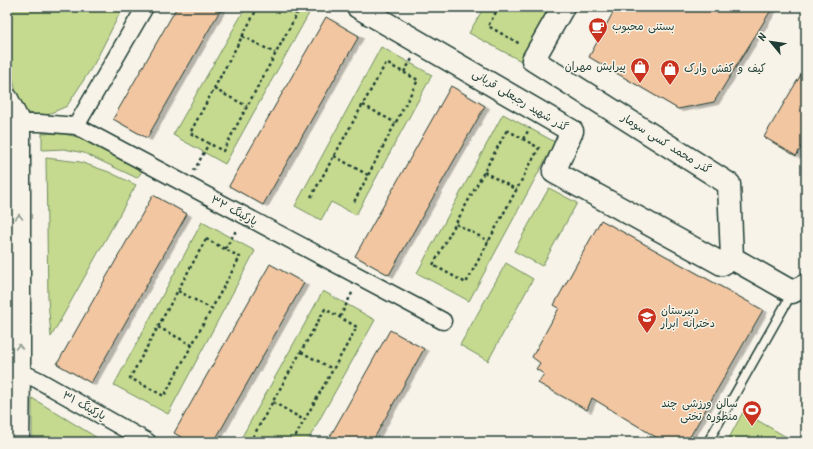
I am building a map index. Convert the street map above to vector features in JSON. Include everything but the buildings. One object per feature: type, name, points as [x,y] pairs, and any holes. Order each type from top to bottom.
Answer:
[{"type":"street","points":[[76,126],[145,7]]},
{"type":"street","name":"گذر شهید رجبعلی قربانی","points":[[358,7],[572,131],[554,172],[722,264],[732,258]]},
{"type":"street","name":"گذر محمد کسی سومار","points":[[563,7],[532,60],[729,184],[732,258]]},
{"type":"street","points":[[7,99],[19,122],[18,442]]},
{"type":"street","name":"پارکینگ ۳۲","points":[[19,122],[76,126],[443,321]]},
{"type":"street","points":[[732,258],[799,289]]},
{"type":"street","name":"پارکینگ ۳۱","points":[[19,371],[38,380],[148,442]]},
{"type":"lane","points":[[708,442],[799,289]]},
{"type":"path","points":[[258,7],[190,134],[223,151],[297,14],[284,7]]},
{"type":"path","points":[[499,7],[488,26],[520,44],[524,38]]},
{"type":"path","points":[[242,36],[276,53]]},
{"type":"path","points":[[311,197],[386,62],[418,80],[353,204]]},
{"type":"path","points":[[214,89],[247,106]]},
{"type":"path","points":[[362,105],[396,123]]},
{"type":"path","points":[[507,130],[539,148],[517,190],[466,282],[434,265],[507,130]]},
{"type":"path","points":[[187,185],[209,143]]},
{"type":"path","points":[[334,156],[368,175]]},
{"type":"path","points":[[484,172],[517,190]]},
{"type":"path","points":[[225,250],[245,216]]},
{"type":"path","points":[[456,224],[488,241]]},
{"type":"path","points":[[206,239],[225,250],[240,258],[164,396],[130,378],[206,239]]},
{"type":"path","points":[[340,317],[360,277]]},
{"type":"path","points":[[178,291],[212,309]]},
{"type":"path","points":[[250,442],[325,309],[357,327],[292,442]]},
{"type":"path","points":[[158,327],[192,345]]},
{"type":"path","points":[[302,352],[334,368]]},
{"type":"path","points":[[273,402],[304,420]]},
{"type":"green space","points":[[7,7],[123,7],[94,64],[67,106],[44,116],[23,112],[16,92],[7,53]]},
{"type":"green space","points":[[246,7],[312,8],[225,164],[173,135]]},
{"type":"green space","points":[[484,7],[551,7],[521,61],[469,33]]},
{"type":"green space","points":[[381,47],[432,75],[356,215],[331,202],[321,220],[295,206]]},
{"type":"green space","points":[[503,114],[555,142],[469,301],[417,273]]},
{"type":"green space","points":[[42,133],[63,134],[85,138],[146,166],[137,178],[84,153],[64,149],[42,150]]},
{"type":"green space","points":[[46,158],[80,162],[109,172],[136,185],[51,337],[48,299]]},
{"type":"green space","points":[[549,188],[577,203],[542,266],[514,251]]},
{"type":"green space","points":[[202,222],[255,251],[168,414],[114,385]]},
{"type":"green space","points":[[506,263],[533,279],[488,361],[460,345]]},
{"type":"green space","points":[[323,291],[375,320],[307,442],[239,442]]},
{"type":"green space","points":[[32,398],[104,442],[32,442]]},
{"type":"green space","name":"سالن ورزشی چند منظوره تختی","points":[[743,412],[795,442],[727,442]]},
{"type":"place","name":"بستنی محبوب","points":[[598,44]]},
{"type":"place","name":"پیرایش مهران","points":[[640,84]]},
{"type":"place","name":"کیف و کفش وارک","points":[[670,86]]},
{"type":"place","name":"دبیرستان دخترانه ابرار","points":[[647,334]]},
{"type":"place","name":"سالن ورزشی چند منظوره تختی","points":[[752,427]]}]
